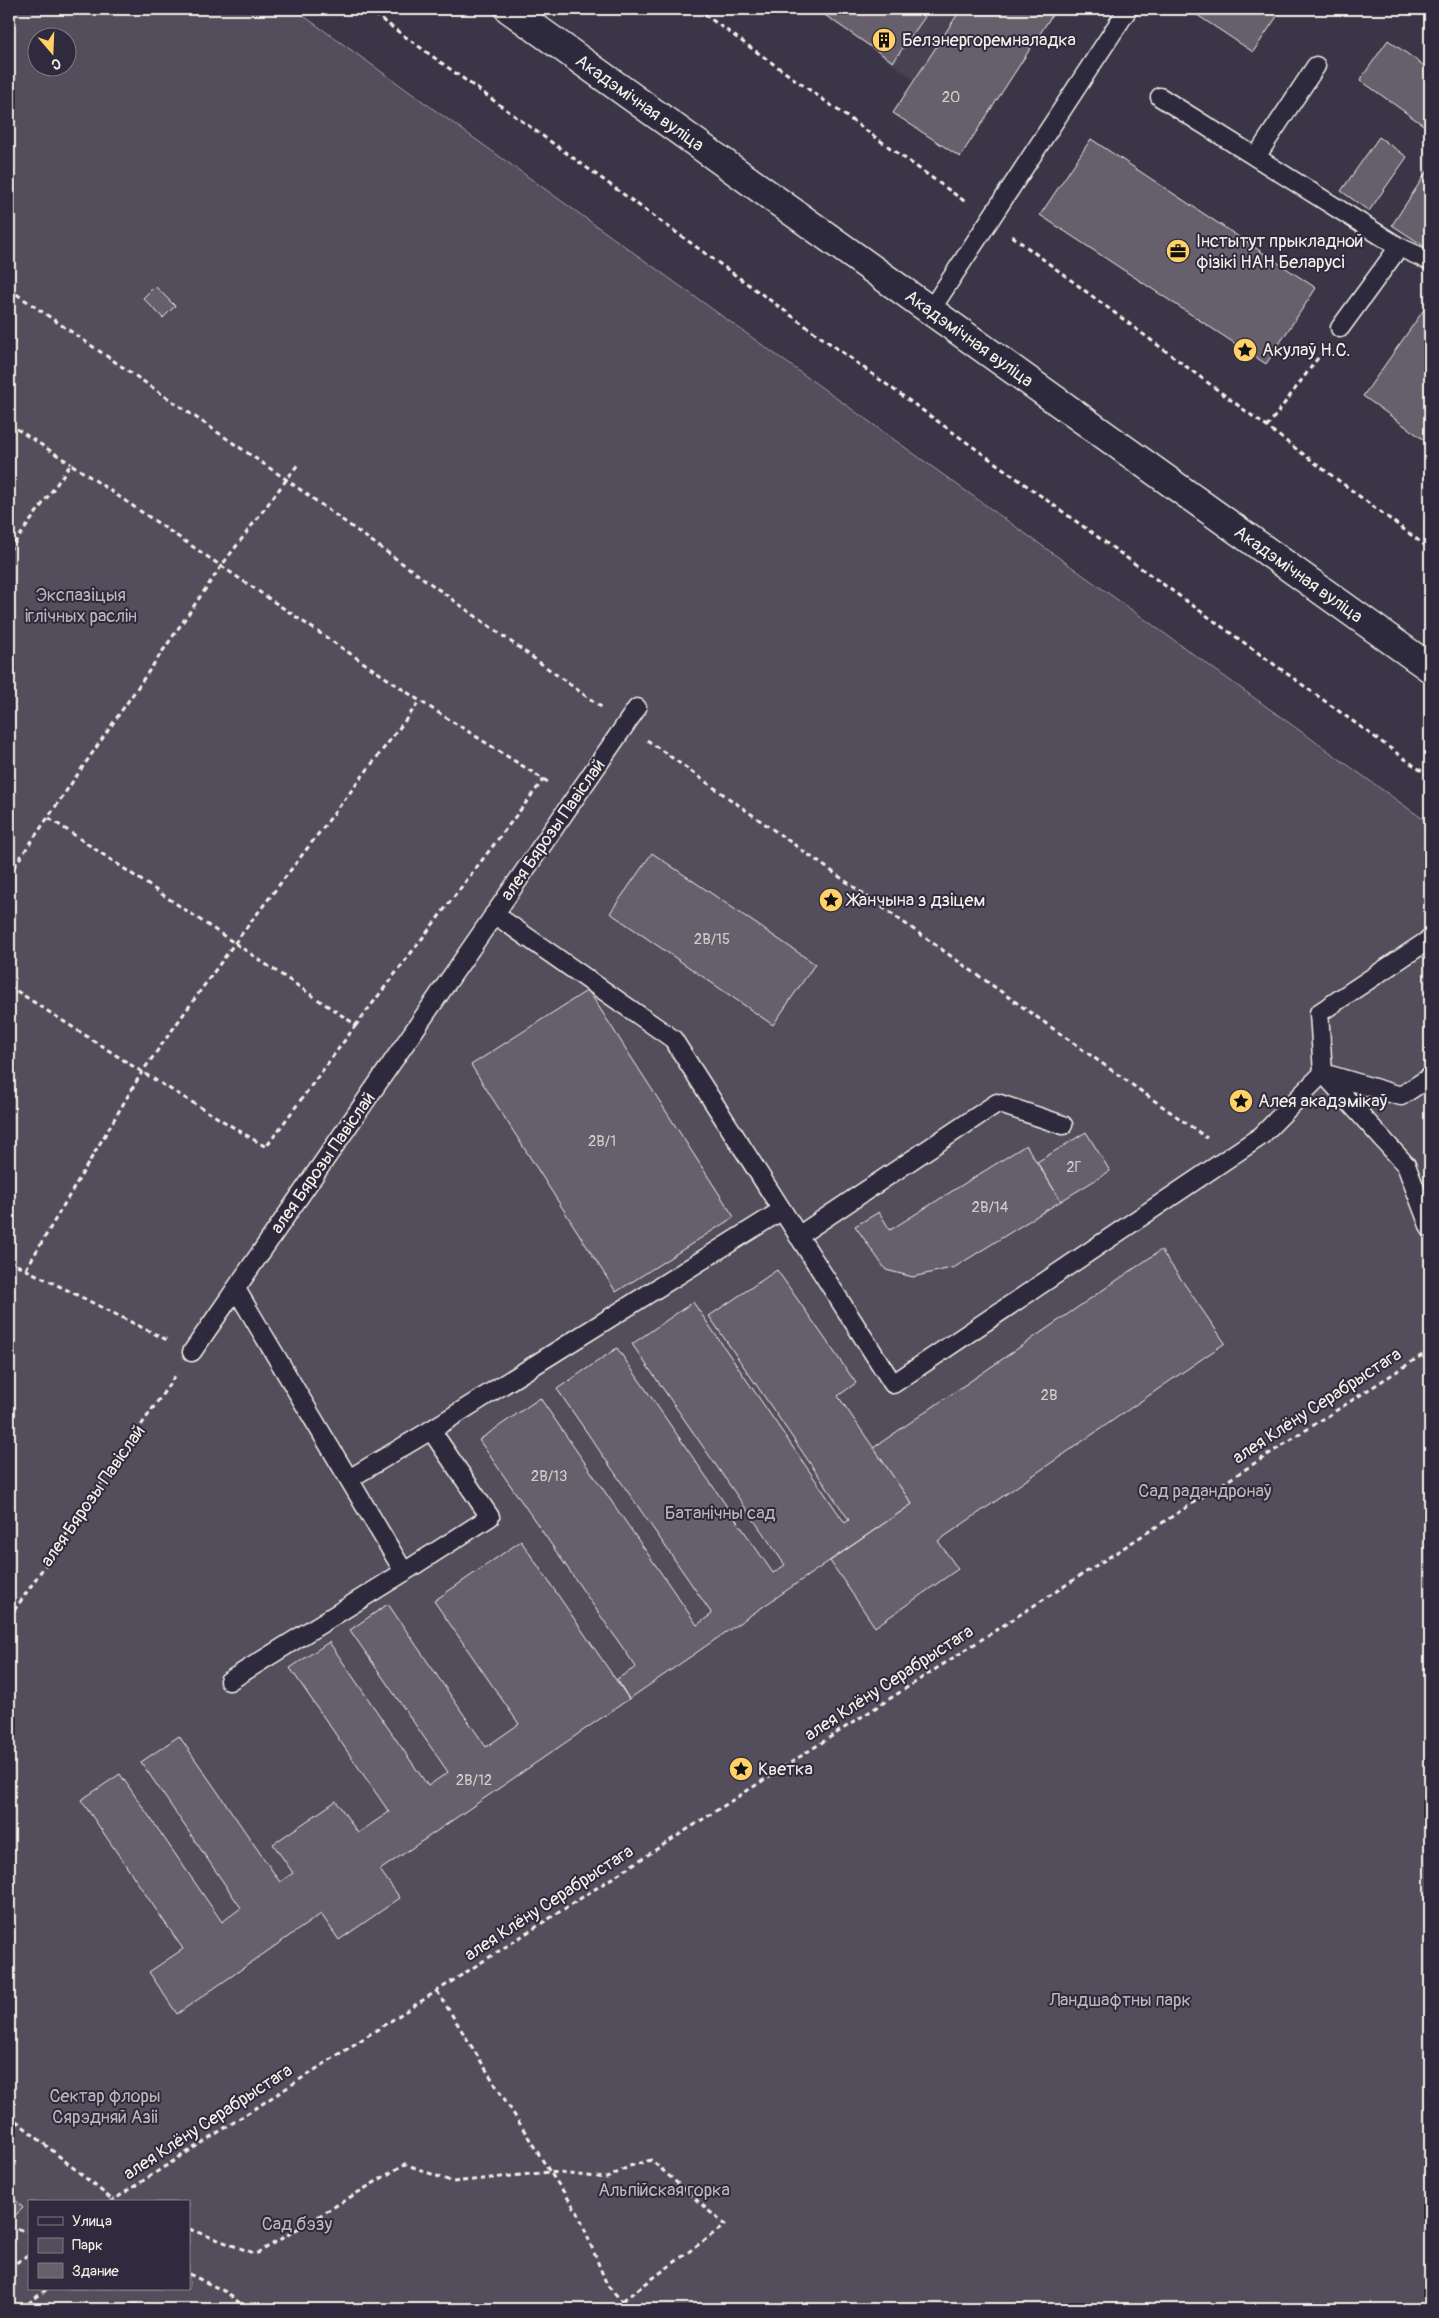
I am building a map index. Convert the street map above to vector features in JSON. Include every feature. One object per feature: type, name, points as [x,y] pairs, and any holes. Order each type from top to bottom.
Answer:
[{"type":"main road","name":"Акадэмічная вуліца","points":[[509,9],[1430,668]]},
{"type":"lane","points":[[930,311],[1128,9]]},
{"type":"lane","points":[[1256,157],[1316,66]]},
{"type":"lane","points":[[1160,97],[1399,247],[1430,261]]},
{"type":"lane","points":[[1340,328],[1399,247]]},
{"type":"lane","name":"алея Бярозы Павіслай","points":[[192,1352],[638,708]]},
{"type":"lane","points":[[494,914],[673,1039],[893,1384],[1261,1136],[1322,1073]]},
{"type":"lane","points":[[1430,939],[1319,1013],[1322,1073],[1406,1164],[1430,1228]]},
{"type":"lane","points":[[1322,1073],[1401,1096],[1430,1076]]},
{"type":"lane","points":[[798,1236],[997,1103],[1063,1125]]},
{"type":"lane","points":[[349,1479],[431,1430],[782,1210]]},
{"type":"lane","points":[[236,1289],[404,1572]]},
{"type":"lane","points":[[229,1681],[490,1517],[431,1430]]},
{"type":"path","points":[[367,9],[1430,777]]},
{"type":"path","points":[[697,9],[990,220],[1430,549]]},
{"type":"path","points":[[1267,427],[1340,328]]},
{"type":"path","points":[[9,424],[222,565],[420,701],[575,798]]},
{"type":"path","points":[[9,874],[222,565],[300,463]]},
{"type":"path","points":[[9,551],[71,464]]},
{"type":"path","points":[[26,1269],[142,1072],[234,944],[420,701]]},
{"type":"path","points":[[9,986],[142,1072],[266,1147],[356,1025],[544,779]]},
{"type":"path","points":[[49,818],[356,1025]]},
{"type":"path","points":[[9,1261],[192,1352]]},
{"type":"path","name":"алея Клёну Серабрыстага","points":[[114,2200],[1430,1350]]},
{"type":"path","name":"алея Бярозы Павіслай","points":[[9,1618],[192,1352]]},
{"type":"path","points":[[436,1991],[578,2213],[607,2285],[622,2301],[626,2309]]},
{"type":"path","points":[[9,2114],[111,2200]]},
{"type":"path","points":[[190,2229],[256,2254],[404,2164],[453,2182],[550,2172],[607,2178],[630,2166],[652,2160],[725,2225],[622,2301]]},
{"type":"path","points":[[9,2226],[28,2232]]},
{"type":"path","points":[[9,2268],[28,2255]]},
{"type":"path","points":[[190,2274],[226,2292],[246,2309]]},
{"type":"path","points":[[21,2309],[46,2290]]},
{"type":"shaded area","points":[[816,9],[961,9],[915,80]]},
{"type":"green space","name":"Батанічны сад","points":[[9,9],[294,9],[1430,824],[1430,2309],[9,2309]]},
{"type":"building","name":"Белэнергоремналадка","points":[[816,9],[913,9],[925,17],[893,62]]},
{"type":"building","points":[[961,9],[1056,9],[960,157],[893,113]]},
{"type":"building","points":[[1188,9],[1282,9],[1253,52]]},
{"type":"building","points":[[1388,40],[1430,70],[1430,121],[1426,127],[1360,80]]},
{"type":"building","points":[[1379,137],[1407,157],[1369,211],[1341,191]]},
{"type":"building","name":"Інстытут прыкладной фізікі НАН Беларусі","points":[[1091,139],[1316,288],[1266,364],[1040,215]]},
{"type":"building","points":[[1430,167],[1430,250],[1392,225]]},
{"type":"building","points":[[155,286],[175,306],[163,318],[143,298]]},
{"type":"building","points":[[1430,301],[1430,444],[1363,396]]},
{"type":"building","points":[[652,853],[815,964],[773,1025],[610,913]]},
{"type":"building","points":[[588,990],[734,1217],[616,1292],[471,1065]]},
{"type":"building","points":[[1086,1132],[1110,1171],[1061,1201],[1037,1162]]},
{"type":"building","points":[[1026,1145],[1061,1201],[955,1267],[913,1277],[886,1270],[855,1226],[879,1212],[890,1230]]},
{"type":"building","points":[[1161,1250],[1225,1343],[938,1541],[958,1569],[875,1627],[830,1561],[912,1504],[873,1448]]},
{"type":"building","points":[[777,1270],[856,1383],[838,1396],[912,1504],[629,1699],[617,1679],[636,1667],[479,1440],[540,1398],[697,1625],[712,1614],[557,1389],[617,1348],[773,1573],[785,1565],[632,1344],[693,1302],[845,1523],[849,1520],[709,1316]]},
{"type":"building","points":[[521,1541],[629,1699],[380,1870],[400,1898],[339,1940],[321,1914],[177,2014],[149,1972],[183,1949],[81,1800],[120,1774],[222,1922],[241,1908],[141,1762],[179,1736],[280,1882],[293,1873],[273,1844],[336,1801],[358,1833],[389,1812],[290,1668],[329,1642],[428,1786],[448,1772],[350,1630],[388,1604],[486,1747],[519,1724],[434,1601]]},
{"type":"building","points":[[9,2193],[23,2208],[9,2221]]},
{"type":"building","points":[[135,2303],[150,2309],[115,2309]]},
{"type":"place","name":"Белэнергоремналадка","points":[[884,40]]},
{"type":"place","name":"Інстытут прыкладной фізікі НАН Беларусі","points":[[1178,251]]},
{"type":"place","name":"Акулаў Н.С.","points":[[1245,350]]},
{"type":"place","name":"Жанчына з дзіцем","points":[[831,900]]},
{"type":"place","name":"Алея акадэмікаў","points":[[1241,1101]]},
{"type":"place","name":"Кветка","points":[[741,1769]]},
{"type":"park label","name":"Экспазіцыя іглічных раслін","points":[[81,605]]},
{"type":"park label","name":"Сад радандронаў","points":[[1205,1491]]},
{"type":"park label","name":"Ландшафтны парк","points":[[1120,2000]]},
{"type":"park label","name":"Сектар флоры Сярэдняй Азіі","points":[[105,2106]]},
{"type":"park label","name":"Альпійская горка","points":[[664,2190]]},
{"type":"park label","name":"Сад бэзу","points":[[297,2224]]}]
